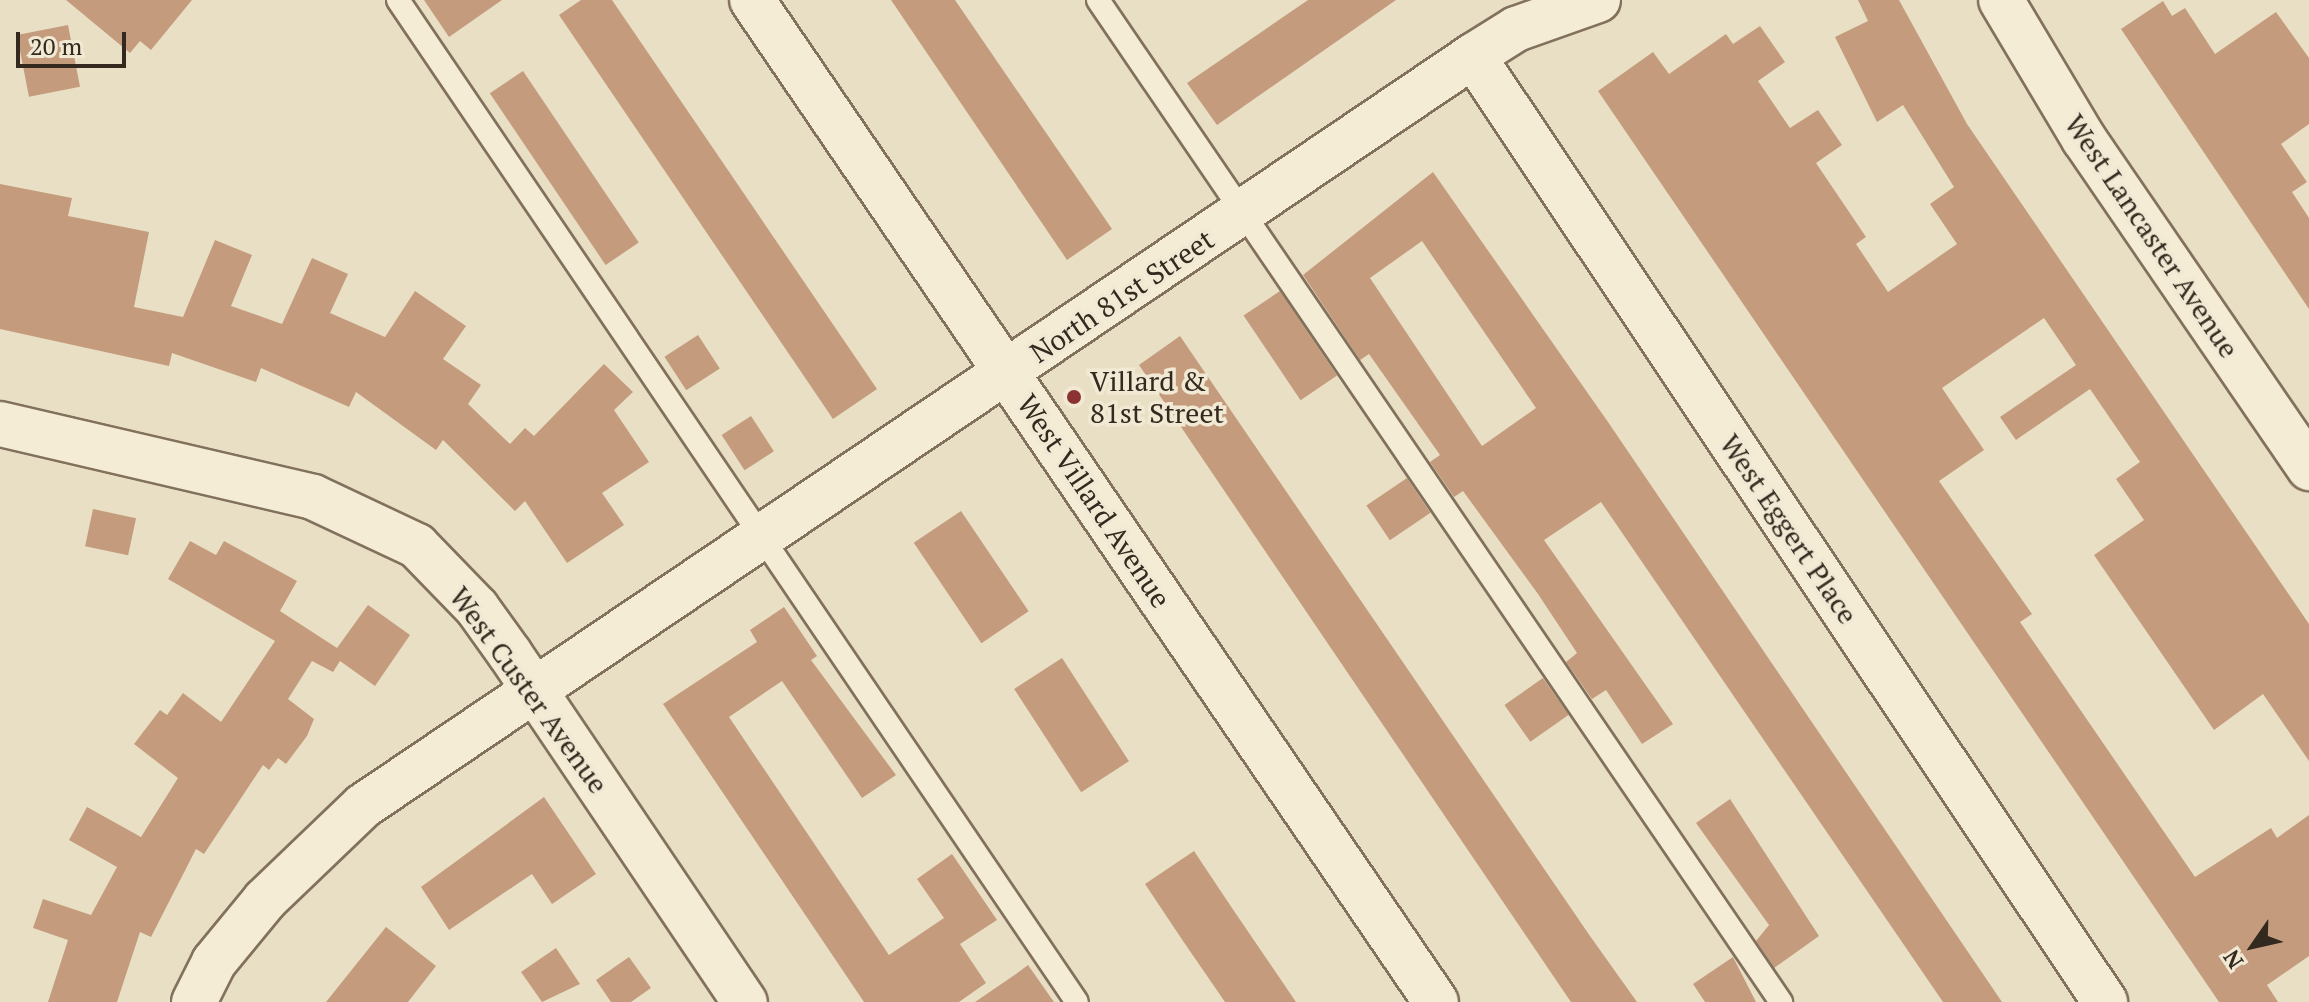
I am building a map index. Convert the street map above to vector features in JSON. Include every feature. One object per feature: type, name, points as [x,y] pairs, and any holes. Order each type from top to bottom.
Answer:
[{"type":"street","name":"West Villard Avenue","points":[[752,0],[1436,1002]]},
{"type":"street","name":"North 81st Street","points":[[194,1002],[214,962],[265,900],[363,806],[1473,56],[1516,29],[1598,0]]},
{"type":"street","name":"West Lancaster Avenue","points":[[2001,0],[2084,139],[2309,468]]},
{"type":"street","name":"West Eggert Place","points":[[1473,56],[2105,1002]]},
{"type":"street","name":"West Custer Avenue","points":[[0,424],[259,483],[362,515],[417,546],[477,608],[745,1002]]},
{"type":"lane","points":[[398,0],[1077,1002]]},
{"type":"lane","points":[[1098,0],[1781,1002]]},
{"type":"building","points":[[66,0],[192,0],[151,50],[140,41],[130,53]]},
{"type":"building","points":[[424,0],[502,0],[449,37]]},
{"type":"building","points":[[581,0],[612,0],[877,389],[833,419],[559,15]]},
{"type":"building","points":[[891,0],[955,0],[1112,229],[1067,260]]},
{"type":"building","points":[[1308,0],[1396,0],[1217,125],[1187,83]]},
{"type":"building","points":[[1858,0],[1899,0],[1967,124],[2309,624],[2309,761],[2263,694],[2214,730],[2094,555],[2144,520],[2116,479],[2140,462],[2090,389],[2016,440],[2000,417],[2076,365],[2044,318],[1942,388],[1984,450],[1939,481],[2032,614],[2020,622],[2195,877],[2271,828],[2277,838],[2309,815],[2309,956],[2267,985],[2278,1002],[2219,1002],[1598,91],[1653,52],[1669,74],[1726,34],[1733,44],[1760,26],[1785,62],[1758,81],[1790,128],[1818,110],[1842,145],[1816,163],[1866,237],[1856,244],[1888,292],[1957,244],[1930,204],[1954,187],[1903,105],[1877,122],[1835,37],[1868,21]]},
{"type":"building","points":[[2163,1],[2172,16],[2185,8],[2215,54],[2276,12],[2309,58],[2309,124],[2281,144],[2307,182],[2292,192],[2309,218],[2309,309],[2121,29]]},
{"type":"building","points":[[68,25],[80,87],[29,97],[17,35]]},
{"type":"building","points":[[523,71],[639,243],[606,265],[490,93]]},
{"type":"building","points":[[1433,172],[1608,422],[2002,1002],[1943,1002],[1601,502],[1544,540],[1673,724],[1642,744],[1606,690],[1592,699],[1566,662],[1577,653],[1538,594],[1463,491],[1454,497],[1430,462],[1440,455],[1369,354],[1360,360],[1303,275]],"holes":[[[1422,241],[1536,408],[1482,446],[1370,278]]]},
{"type":"building","points":[[0,184],[72,198],[68,216],[149,232],[134,307],[183,317],[215,240],[252,255],[231,306],[282,324],[312,258],[348,274],[330,313],[385,337],[415,291],[466,326],[443,359],[481,385],[468,404],[510,444],[525,428],[534,436],[604,364],[633,392],[614,410],[649,462],[602,493],[624,525],[567,563],[525,501],[515,511],[443,440],[436,450],[356,392],[349,407],[261,368],[256,382],[172,353],[169,366],[0,329]]},
{"type":"building","points":[[1280,291],[1337,376],[1301,400],[1244,316]]},
{"type":"building","points":[[698,335],[720,369],[686,390],[664,357]]},
{"type":"building","points":[[1180,336],[1637,1002],[1571,1002],[1139,365]]},
{"type":"building","points":[[751,416],[774,451],[745,470],[722,435]]},
{"type":"building","points":[[1407,478],[1430,513],[1390,540],[1366,505]]},
{"type":"building","points":[[93,509],[136,518],[128,555],[85,546]]},
{"type":"building","points":[[961,511],[1029,611],[981,643],[914,543]]},
{"type":"building","points":[[190,541],[216,555],[224,541],[297,581],[280,611],[337,648],[368,605],[410,635],[375,686],[340,661],[333,672],[312,661],[288,699],[314,719],[307,736],[286,764],[278,758],[269,770],[263,765],[204,854],[196,849],[151,937],[140,932],[117,1002],[48,1002],[68,940],[33,928],[43,899],[91,915],[117,867],[69,840],[87,807],[141,837],[178,778],[134,744],[160,710],[167,715],[183,693],[221,722],[275,641],[168,579]]},
{"type":"building","points":[[784,607],[817,656],[811,660],[896,775],[862,798],[782,681],[729,717],[889,955],[944,918],[917,879],[952,854],[997,920],[960,944],[986,983],[959,1002],[864,1002],[663,704],[757,642],[750,630]]},
{"type":"building","points":[[1062,658],[1129,761],[1081,792],[1014,689]]},
{"type":"building","points":[[1543,678],[1569,715],[1530,742],[1504,705]]},
{"type":"building","points":[[544,797],[596,874],[552,904],[532,874],[449,930],[421,887]]},
{"type":"building","points":[[1730,799],[1819,936],[1774,968],[1756,941],[1769,925],[1696,823]]},
{"type":"building","points":[[1194,851],[1296,1002],[1225,1002],[1183,941],[1145,884]]},
{"type":"building","points":[[386,927],[436,966],[408,1002],[326,1002]]},
{"type":"building","points":[[556,948],[580,984],[542,1002],[521,972]]},
{"type":"building","points":[[629,957],[651,988],[631,1002],[611,1002],[596,980]]},
{"type":"building","points":[[1733,957],[1756,1002],[1705,1002],[1693,984]]},
{"type":"building","points":[[1028,965],[1054,1002],[975,1002],[1016,974]]},
{"type":"place","name":"Villard & 81st Street","points":[[1074,397]]}]
